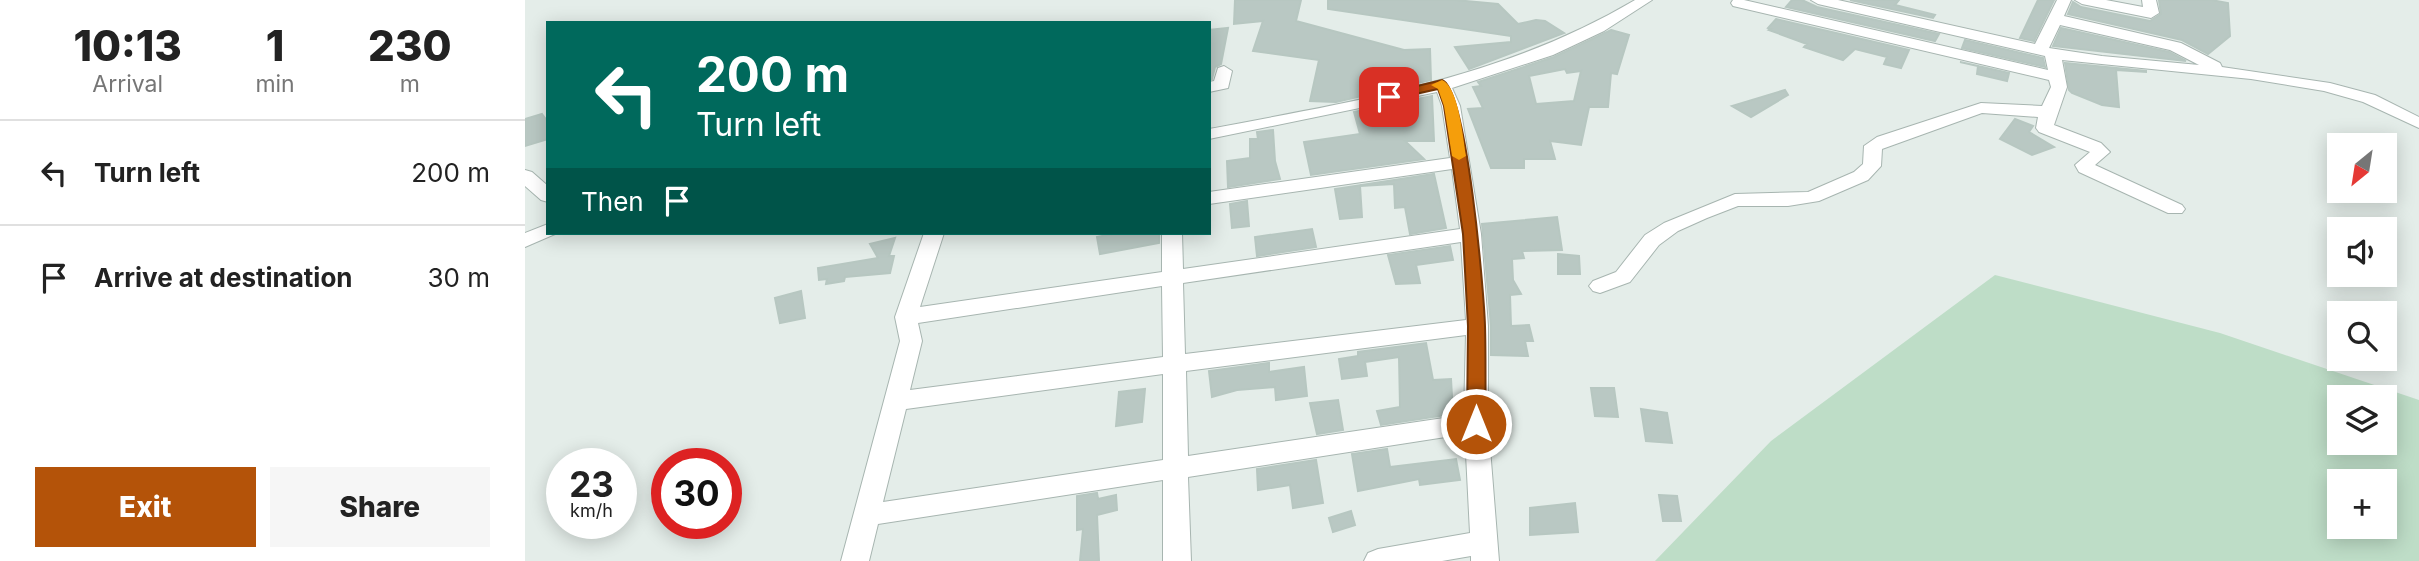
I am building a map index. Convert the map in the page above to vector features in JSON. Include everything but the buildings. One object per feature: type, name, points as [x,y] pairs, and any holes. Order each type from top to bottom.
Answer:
[{"type":"street","points":[[1211,134],[1473,78],[1558,46],[1612,21],[1645,0]]},
{"type":"street","points":[[1818,0],[2047,52],[2105,62],[2219,69],[2334,89],[2376,101],[2419,123]]},
{"type":"street","points":[[2064,0],[2055,19],[2047,52],[2058,76],[2059,87],[2048,112],[2045,128],[2095,147],[2101,152],[2084,167],[2175,209]]},
{"type":"street","points":[[2082,0],[2151,13],[2149,0]]},
{"type":"street","points":[[1738,3],[2058,76]]},
{"type":"street","points":[[2055,19],[2175,46],[2219,69]]},
{"type":"street","points":[[1211,87],[1222,83],[1224,71]]},
{"type":"street","points":[[1378,561],[1484,551],[1476,424],[1477,326],[1471,234],[1451,106],[1442,84]]},
{"type":"street","points":[[2394,111],[2411,109],[2419,104]]},
{"type":"street","points":[[1599,286],[1623,276],[1653,240],[1671,227],[1711,209],[1746,199],[1800,200],[1861,176],[1872,166],[1873,146],[1883,141],[1981,108],[2048,112]]},
{"type":"street","points":[[1211,198],[1460,162]]},
{"type":"street","points":[[525,176],[546,193]]},
{"type":"street","points":[[525,241],[546,231]]},
{"type":"street","points":[[906,317],[1471,234]]},
{"type":"street","points":[[855,561],[911,341],[906,317],[933,235]]},
{"type":"street","points":[[1172,235],[1177,561]]},
{"type":"street","points":[[896,401],[1174,366],[1335,342],[1477,326]]},
{"type":"street","points":[[867,515],[1476,424]]},
{"type":"green space","points":[[1995,275],[2220,333],[2374,385],[2327,385],[2327,455],[2397,455],[2397,393],[2419,400],[2419,561],[1655,561],[1771,441]]},
{"type":"slow traffic","points":[[1437,85],[1442,84],[1451,106],[1459,156]]},
{"type":"route","points":[[1389,97],[1442,84],[1451,106],[1471,234],[1477,326],[1476,424]]}]
